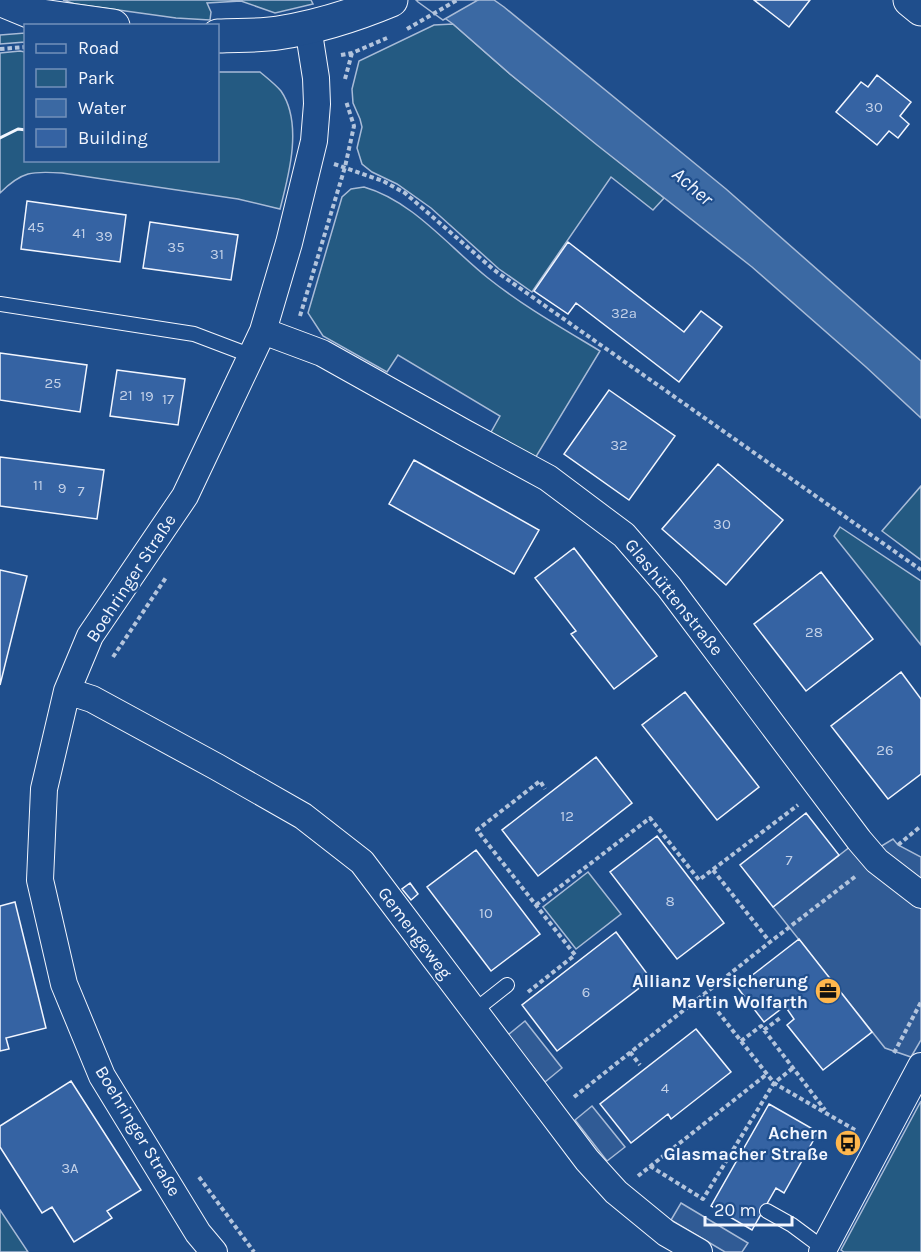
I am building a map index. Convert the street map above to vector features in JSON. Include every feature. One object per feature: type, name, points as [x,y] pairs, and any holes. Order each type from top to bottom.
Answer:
[{"type":"street","points":[[2,0],[41,15],[100,24]]},
{"type":"street","points":[[219,36],[276,33],[308,27],[348,16],[390,0]]},
{"type":"street","points":[[910,0],[921,9]]},
{"type":"street","points":[[0,21],[41,15]]},
{"type":"street","name":"Boehringer Straße","points":[[214,1252],[198,1233],[102,1076],[64,984],[40,880],[44,789],[67,691],[90,636],[185,496],[263,331],[290,243],[311,156],[317,104],[316,78],[308,27]]},
{"type":"street","name":"Glashüttenstraße","points":[[263,331],[322,353],[548,478],[624,535],[669,586],[859,840],[877,861],[921,895]]},
{"type":"street","name":"Gemengeweg","points":[[67,691],[92,699],[217,766],[303,816],[362,862],[586,1160],[616,1192],[666,1233],[699,1252]]},
{"type":"street","points":[[822,1250],[921,1066]]},
{"type":"lane","points":[[0,304],[194,334],[252,356]]},
{"type":"lane","points":[[474,1011],[507,985]]},
{"type":"lane","points":[[767,1211],[792,1225],[822,1250]]},
{"type":"path","points":[[410,27],[458,0]]},
{"type":"path","points":[[0,49],[24,47]]},
{"type":"path","points":[[345,82],[352,53]]},
{"type":"path","points":[[292,341],[345,167],[354,126],[345,98]]},
{"type":"path","points":[[311,156],[383,181],[405,193],[494,270],[921,570]]},
{"type":"path","points":[[92,699],[98,679],[168,574]]},
{"type":"path","points":[[521,997],[575,955],[477,830],[540,781],[545,789]]},
{"type":"path","points":[[536,905],[650,818],[699,880],[820,788]]},
{"type":"path","points":[[552,1114],[770,942],[877,861]]},
{"type":"path","points":[[713,870],[770,942]]},
{"type":"path","points":[[704,994],[774,1083],[855,1130]]},
{"type":"path","points":[[764,1030],[780,1018]]},
{"type":"path","points":[[741,1041],[761,1026],[828,1114]]},
{"type":"path","points":[[630,1052],[640,1065]]},
{"type":"path","points":[[650,1166],[703,1198],[774,1083],[793,1068]]},
{"type":"path","points":[[641,1173],[767,1074]]},
{"type":"path","points":[[194,1170],[254,1252]]},
{"type":"green space","points":[[63,0],[311,0],[313,4],[275,13],[241,1],[207,3],[211,12],[210,20],[176,18],[75,4]]},
{"type":"green space","points":[[453,24],[510,74],[664,198],[653,210],[611,177],[532,292],[499,269],[431,208],[397,184],[372,172],[362,164],[357,148],[362,127],[353,103],[352,89],[359,61],[434,25]]},
{"type":"green space","points":[[24,33],[24,42],[0,44],[0,35]]},
{"type":"green space","points":[[24,52],[24,162],[219,162],[219,72],[260,72],[281,91],[288,104],[291,118],[292,149],[280,209],[238,199],[52,172],[21,176],[0,193],[0,53]]},
{"type":"green space","points":[[364,187],[399,203],[430,226],[473,266],[501,288],[600,351],[534,460],[490,434],[500,416],[398,355],[387,372],[323,336],[308,313],[342,197],[351,189]]},
{"type":"green space","points":[[921,486],[921,560],[882,531]]},
{"type":"green space","points":[[840,527],[921,581],[921,645],[834,536]]},
{"type":"green space","points":[[588,872],[621,914],[576,949],[543,907]]},
{"type":"green space","points":[[921,1101],[921,1252],[844,1252],[841,1250]]},
{"type":"green space","points":[[0,1210],[28,1252],[0,1252]]},
{"type":"shaded area","points":[[869,832],[880,847],[893,839],[898,845],[921,857],[921,1040],[911,1057],[885,1048],[773,907]]},
{"type":"shaded area","points":[[525,1021],[562,1068],[545,1082],[508,1035]]},
{"type":"shaded area","points":[[592,1106],[625,1147],[607,1161],[575,1120]]},
{"type":"shaded area","points":[[681,1203],[748,1243],[742,1252],[725,1252],[671,1220]]},
{"type":"water","name":"Acher","points":[[419,0],[494,0],[726,189],[921,361],[921,418],[752,267],[597,145],[453,24]]},
{"type":"pier","points":[[416,0],[478,0],[443,20]]},
{"type":"building","points":[[754,0],[810,0],[789,27]]},
{"type":"building","points":[[877,75],[911,102],[900,116],[909,124],[898,138],[889,131],[877,145],[836,112],[861,82],[868,87]]},
{"type":"building","points":[[27,201],[126,215],[120,262],[21,249]]},
{"type":"building","points":[[150,222],[238,235],[231,280],[143,268]]},
{"type":"building","points":[[568,242],[684,332],[701,311],[722,327],[679,382],[576,303],[568,314],[534,291]]},
{"type":"building","points":[[0,353],[87,365],[80,412],[0,400]]},
{"type":"building","points":[[117,370],[185,379],[178,425],[110,416]]},
{"type":"building","points":[[609,390],[675,436],[629,500],[564,454]]},
{"type":"building","points":[[0,457],[104,470],[97,519],[0,506]]},
{"type":"building","points":[[414,460],[539,530],[514,574],[389,504]]},
{"type":"building","points":[[718,464],[783,520],[726,585],[662,529]]},
{"type":"building","points":[[574,548],[657,656],[614,689],[571,634],[576,631],[535,578]]},
{"type":"building","points":[[0,570],[27,576],[0,685]]},
{"type":"building","points":[[821,572],[873,639],[806,691],[754,624]]},
{"type":"building","points":[[901,672],[921,699],[921,774],[888,799],[831,726]]},
{"type":"building","points":[[685,692],[759,787],[717,820],[642,725]]},
{"type":"building","points":[[596,757],[632,803],[538,876],[502,830]]},
{"type":"building","points":[[806,813],[839,855],[773,907],[740,865]]},
{"type":"building","points":[[657,836],[724,923],[677,959],[610,872]]},
{"type":"building","points":[[476,850],[540,934],[491,971],[427,887]]},
{"type":"building","points":[[410,883],[418,894],[411,900],[402,889]]},
{"type":"building","points":[[15,902],[46,1028],[6,1038],[9,1049],[0,1051],[0,906]]},
{"type":"building","points":[[616,932],[651,979],[557,1051],[522,1005]]},
{"type":"building","points":[[799,939],[872,1032],[823,1070],[787,1025],[794,1019],[785,1006],[764,1022],[737,987]]},
{"type":"building","points":[[696,1029],[731,1072],[671,1119],[668,1114],[631,1143],[600,1104]]},
{"type":"building","points":[[71,1081],[141,1190],[107,1211],[112,1218],[74,1242],[52,1207],[42,1213],[0,1147],[0,1126]]},
{"type":"building","points":[[769,1104],[818,1132],[784,1193],[776,1188],[752,1230],[711,1206]]},
{"type":"wall","points":[[0,138],[18,129],[24,130]]},
{"type":"place","name":"Allianz Versicherung Martin Wolfarth","points":[[828,991]]},
{"type":"place","name":"Achern Glasmacher Straße","points":[[848,1143]]}]
